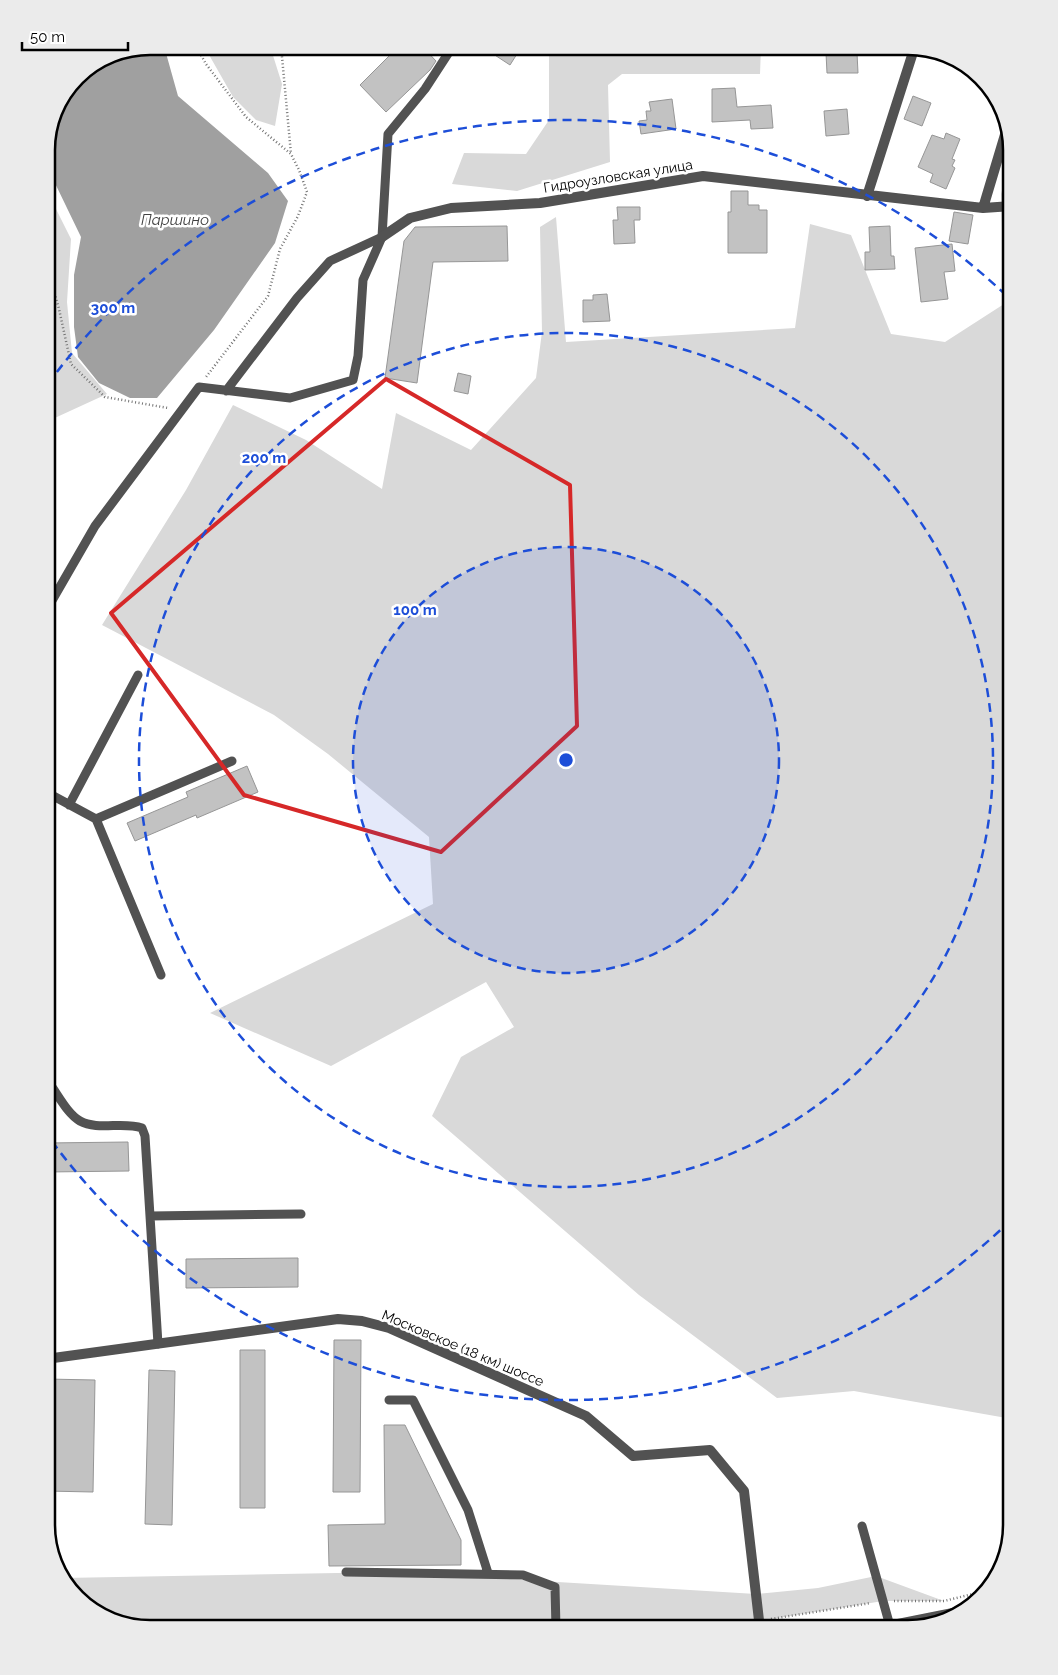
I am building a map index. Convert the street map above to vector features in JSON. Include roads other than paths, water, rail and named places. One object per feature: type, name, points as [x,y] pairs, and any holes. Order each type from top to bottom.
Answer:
[{"type":"street","points":[[867,196],[912,55]]},
{"type":"street","points":[[983,208],[1003,142]]},
{"type":"street","name":"Гидроузловская улица","points":[[382,237],[410,218],[451,208],[540,203],[702,176],[983,208],[1003,207]]},
{"type":"street","name":"Московское (18 км) шоссе","points":[[55,1358],[338,1319],[362,1321],[389,1328],[586,1416],[633,1456],[710,1450],[744,1491],[758,1620]]},
{"type":"lane","points":[[55,595],[95,526],[199,387],[290,398],[353,380],[358,356],[363,280],[382,237],[388,134],[425,90],[447,55]]},
{"type":"lane","points":[[226,391],[297,298],[330,260],[382,237]]},
{"type":"lane","points":[[69,805],[138,675]]},
{"type":"lane","points":[[96,820],[232,761]]},
{"type":"lane","points":[[55,797],[96,820],[161,975]]},
{"type":"lane","points":[[55,1091],[72,1114],[81,1122],[133,1125],[142,1128],[145,1136],[158,1344]]},
{"type":"lane","points":[[150,1216],[301,1214]]},
{"type":"lane","points":[[389,1400],[413,1400],[468,1510],[488,1573]]},
{"type":"lane","points":[[862,1526],[888,1620]]},
{"type":"lane","points":[[346,1572],[524,1575],[554,1586],[556,1620]]},
{"type":"water","name":"Паршино","points":[[167,55],[178,96],[268,173],[288,201],[275,243],[214,330],[157,398],[130,398],[99,383],[78,357],[74,327],[74,275],[81,237],[55,183],[55,144],[60,119],[71,97],[92,75],[114,62],[131,57]]}]
